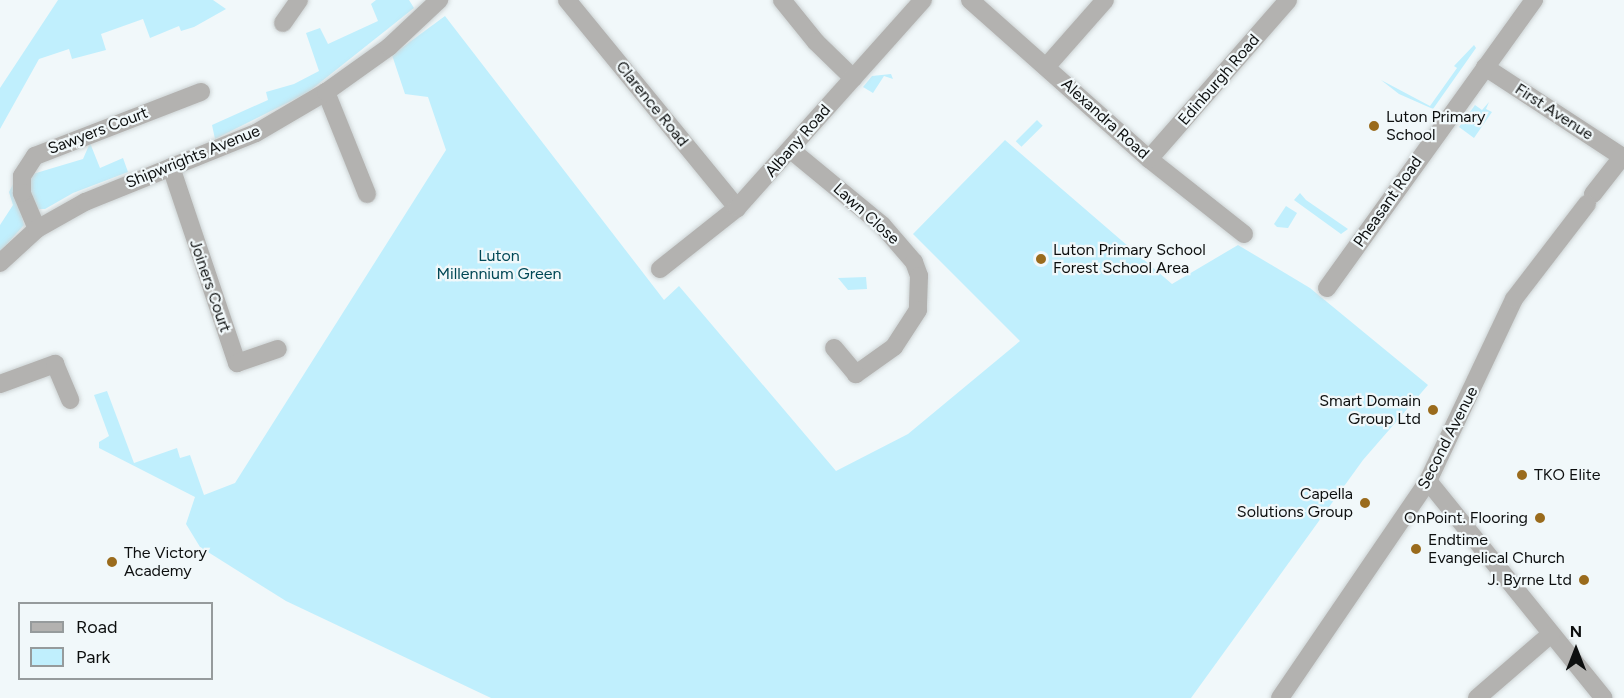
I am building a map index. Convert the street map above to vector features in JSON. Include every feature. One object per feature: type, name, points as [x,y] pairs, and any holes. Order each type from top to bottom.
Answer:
[{"type":"street","points":[[283,23],[299,0]]},
{"type":"street","name":"Clarence Road","points":[[567,0],[737,208]]},
{"type":"street","points":[[782,0],[816,42],[853,78]]},
{"type":"street","name":"Albany Road","points":[[660,269],[737,208],[923,0]]},
{"type":"street","name":"Alexandra Road","points":[[970,0],[1149,159],[1244,234]]},
{"type":"street","points":[[1046,67],[1105,0]]},
{"type":"street","name":"Edinburgh Road","points":[[1149,159],[1288,0]]},
{"type":"street","name":"Pheasant Road","points":[[1327,288],[1534,0]]},
{"type":"street","name":"Shipwrights Avenue","points":[[0,262],[37,229],[85,202],[256,133],[326,92],[389,47],[430,3]]},
{"type":"street","name":"First Avenue","points":[[1485,67],[1623,157]]},
{"type":"street","name":"Sawyers Court","points":[[37,229],[22,194],[22,176],[35,156],[201,92]]},
{"type":"street","points":[[326,92],[367,195]]},
{"type":"street","name":"Lawn Close","points":[[790,150],[882,225],[914,262],[919,276],[918,310],[894,347],[856,374],[834,348]]},
{"type":"street","name":"Second Avenue","points":[[1280,698],[1428,481],[1514,299],[1623,157]]},
{"type":"street","name":"Joiners Court","points":[[171,167],[237,363],[278,349]]},
{"type":"street","points":[[0,384],[55,364],[70,400]]},
{"type":"street","points":[[1428,481],[1604,698]]},
{"type":"street","points":[[1477,698],[1551,634]]},
{"type":"green space","points":[[58,0],[213,0],[226,9],[194,27],[181,31],[179,26],[150,38],[143,19],[101,34],[106,50],[72,59],[69,49],[39,59],[0,129],[0,88]]},
{"type":"green space","points":[[376,0],[409,0],[414,8],[307,93],[215,139],[212,125],[268,100],[266,92],[294,84],[319,71],[306,33],[320,28],[328,44],[378,21],[371,4]]},
{"type":"green space","name":"Luton Millennium Green","points":[[445,16],[664,300],[679,286],[836,471],[908,434],[1020,341],[913,234],[1005,140],[1172,284],[1238,245],[1310,288],[1428,385],[1363,460],[1191,698],[491,698],[286,601],[200,547],[186,524],[195,497],[99,448],[99,442],[109,436],[94,395],[107,391],[134,463],[177,448],[180,458],[190,455],[204,495],[235,483],[446,150],[428,97],[405,94],[392,55]]},
{"type":"green space","points":[[1474,45],[1476,48],[1433,109],[1399,94],[1381,80],[1430,106],[1457,68],[1454,66]]},
{"type":"green space","points":[[891,74],[893,79],[884,76],[873,93],[863,87],[872,76]]},
{"type":"green space","points":[[1489,102],[1486,109],[1492,112],[1474,138],[1459,127],[1475,105],[1482,110]]},
{"type":"green space","points":[[1037,120],[1043,126],[1021,147],[1016,141]]},
{"type":"green space","points":[[90,143],[100,168],[123,158],[128,172],[73,193],[45,209],[35,209],[26,176],[83,159]]},
{"type":"green space","points":[[14,182],[24,225],[0,252],[0,225],[13,205],[9,192]]},
{"type":"green space","points":[[1300,193],[1306,200],[1348,229],[1341,234],[1294,200]]},
{"type":"green space","points":[[1286,206],[1297,213],[1288,228],[1277,227],[1274,224]]},
{"type":"green space","points":[[866,277],[867,289],[848,290],[838,278]]},
{"type":"place","name":"Luton Primary School","points":[[1374,126]]},
{"type":"place","name":"Luton Primary School Forest School Area","points":[[1041,259]]},
{"type":"place","name":"Smart Domain Group Ltd","points":[[1433,410]]},
{"type":"place","name":"TKO Elite","points":[[1522,475]]},
{"type":"place","name":"Capella Solutions Group","points":[[1365,503]]},
{"type":"place","name":"OnPoint. Flooring","points":[[1540,518]]},
{"type":"place","name":"Endtime Evangelical Church","points":[[1416,549]]},
{"type":"place","name":"The Victory Academy","points":[[112,562]]},
{"type":"place","name":"J. Byrne Ltd","points":[[1584,580]]}]
